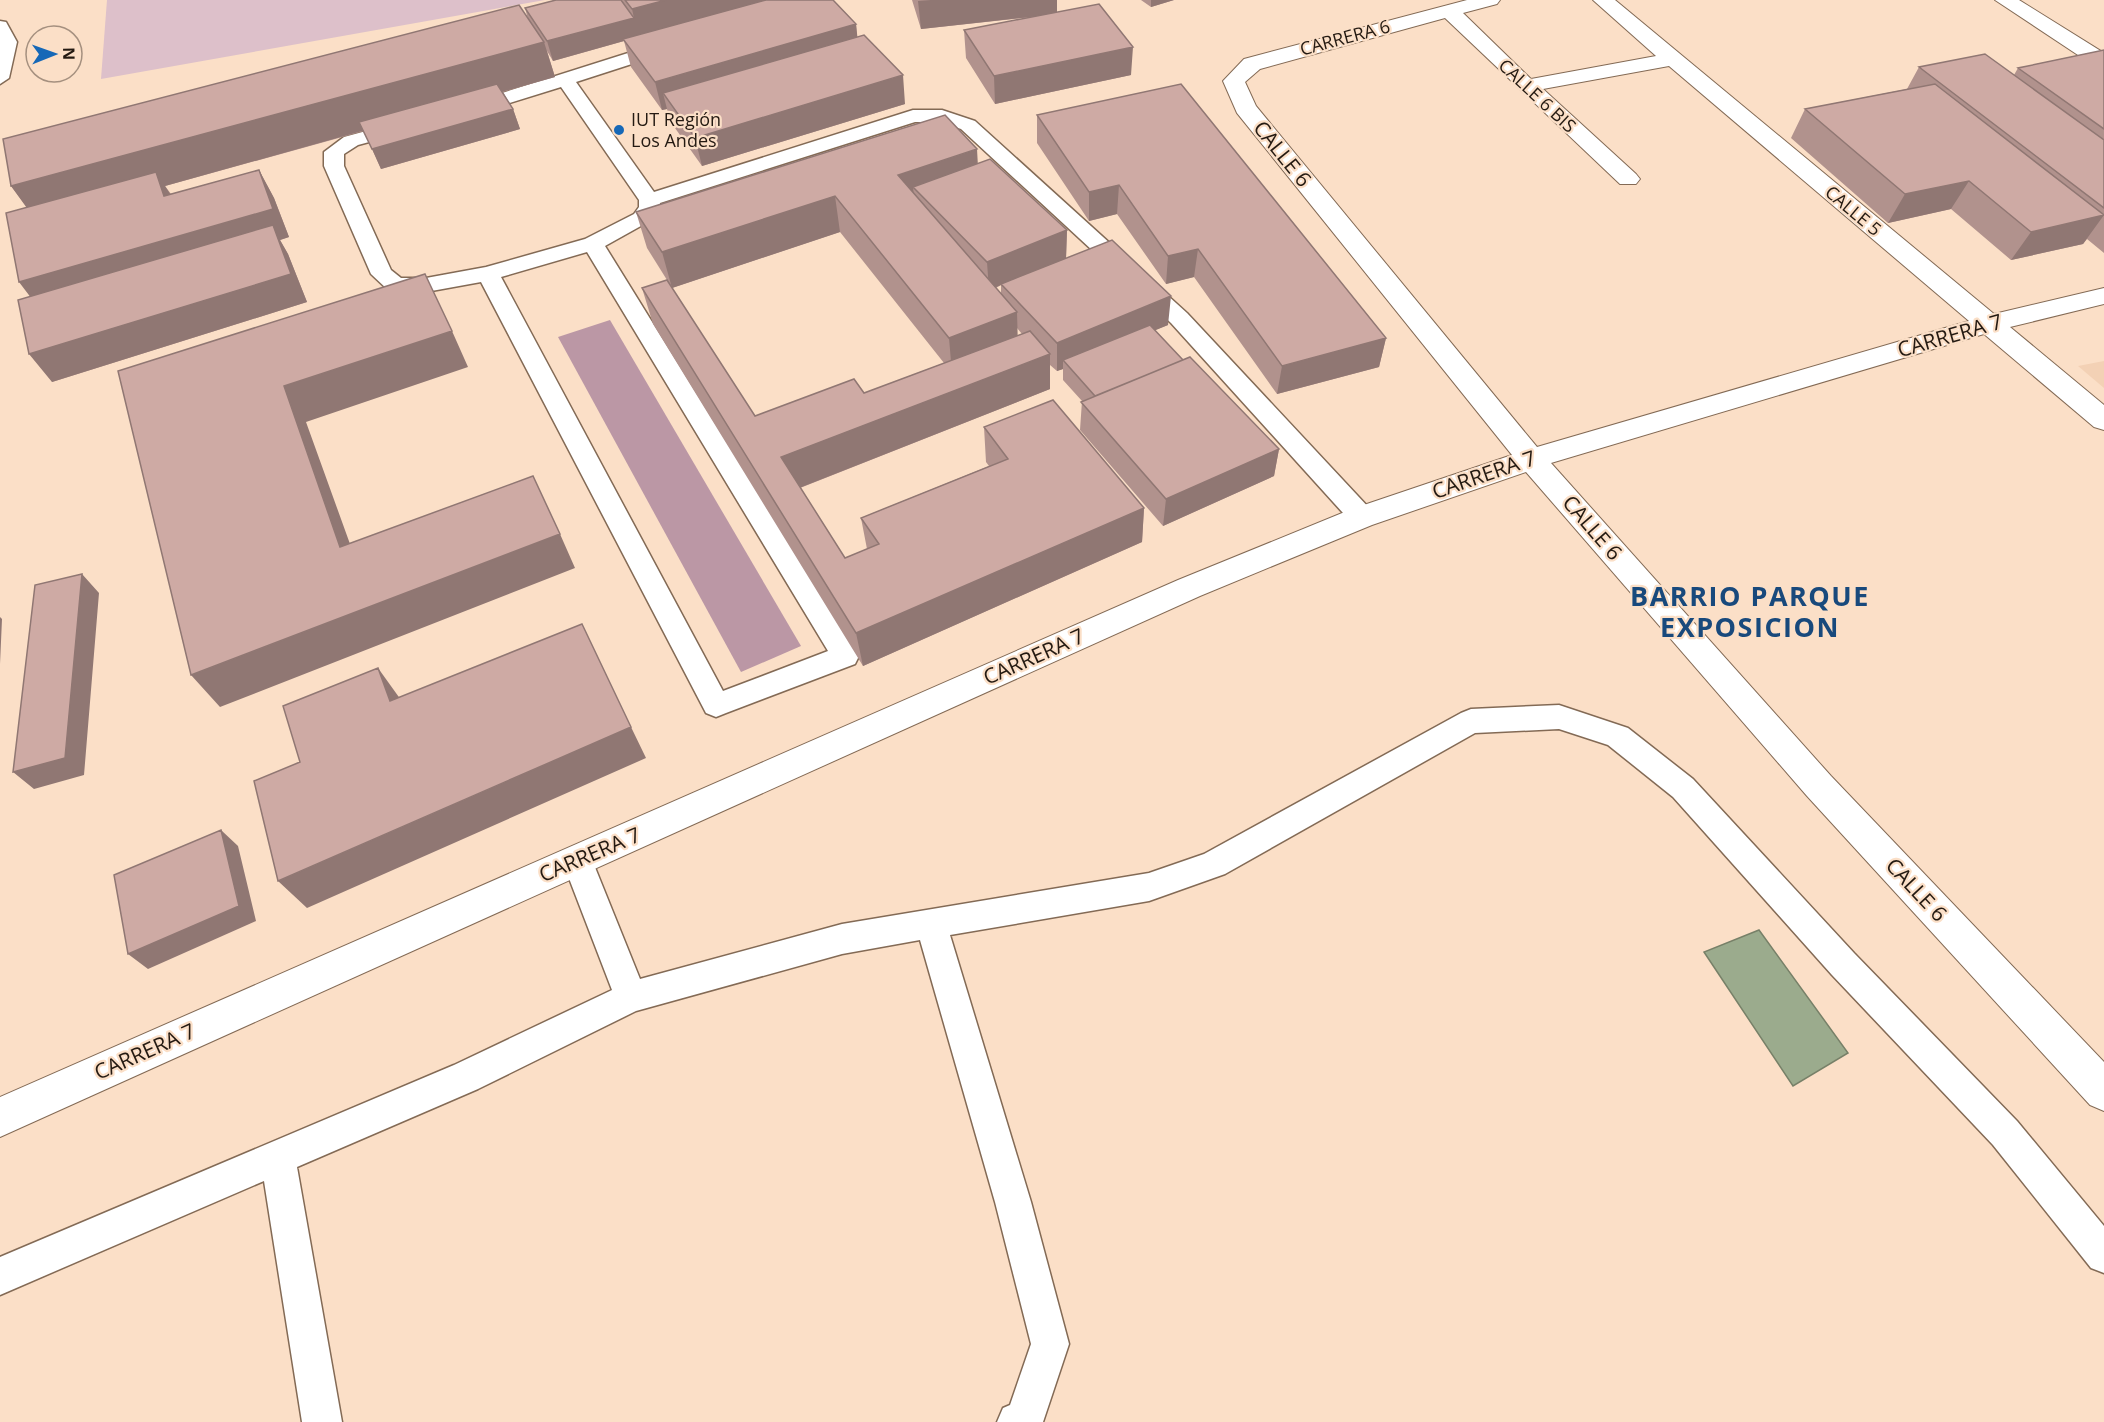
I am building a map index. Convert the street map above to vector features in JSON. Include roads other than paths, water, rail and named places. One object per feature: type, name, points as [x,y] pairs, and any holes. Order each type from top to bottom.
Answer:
[{"type":"street","name":"CARRERA 6","points":[[1245,108],[1234,81],[1252,63],[1490,0]]},
{"type":"street","name":"CALLE 5","points":[[1603,0],[2104,420]]},
{"type":"street","points":[[2005,0],[2104,63]]},
{"type":"street","name":"CALLE 6 BIS","points":[[1448,10],[1526,86],[1628,179]]},
{"type":"street","points":[[1526,86],[1673,59]]},
{"type":"street","name":"CALLE 6","points":[[1245,108],[1530,459],[1819,786],[2104,1091]]},
{"type":"street","name":"CARRERA 7","points":[[0,1118],[1189,588],[1362,517],[1530,459],[1988,324],[2104,296]]},
{"type":"lane","points":[[0,26],[8,42],[0,78]]},
{"type":"lane","points":[[456,113],[687,40]]},
{"type":"lane","points":[[421,122],[351,141],[334,152],[334,166],[382,274],[396,285],[426,285],[488,274],[593,244],[641,218],[651,208],[649,200],[565,80]]},
{"type":"lane","points":[[649,200],[913,116],[942,116],[968,125],[1179,318],[1362,517]]},
{"type":"lane","points":[[488,274],[716,705],[845,656],[593,244]]},
{"type":"lane","points":[[0,1276],[466,1077],[631,997],[842,939],[1149,887],[1214,864],[1471,721],[1559,717],[1618,736],[1683,788],[1843,964],[2005,1133],[2104,1255]]},
{"type":"lane","points":[[577,860],[631,997]]},
{"type":"lane","points":[[932,925],[1013,1202],[1050,1344],[1024,1421],[1017,1422]]},
{"type":"lane","points":[[278,1157],[322,1422]]},
{"type":"place","name":"IUT Región Los Andes","points":[[619,130]]},
{"type":"district","name":"BARRIO PARQUE EXPOSICION","points":[[1750,612]]}]
